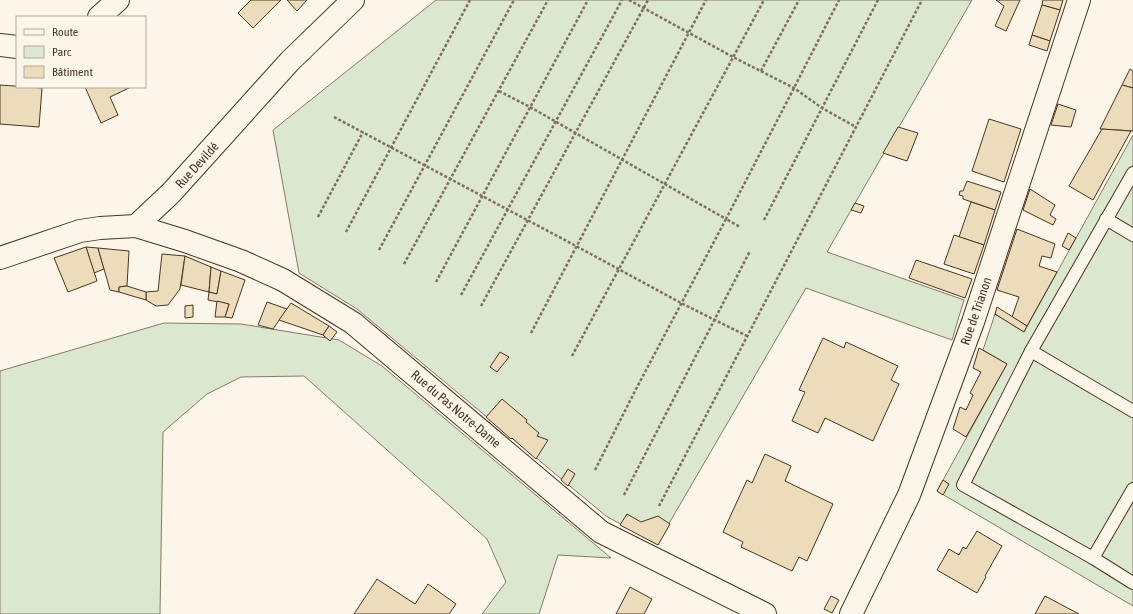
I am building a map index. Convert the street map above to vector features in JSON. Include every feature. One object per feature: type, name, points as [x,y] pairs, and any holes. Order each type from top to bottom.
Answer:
[{"type":"street","points":[[100,16],[118,0]]},
{"type":"street","name":"Rue Devildé","points":[[136,226],[171,193],[290,61],[353,0]]},
{"type":"street","name":"Rue de Trianon","points":[[851,614],[909,494],[973,322],[1079,0]]},
{"type":"street","points":[[0,45],[16,47]]},
{"type":"street","points":[[0,258],[80,231],[100,228],[136,226]]},
{"type":"street","name":"Rue du Pas Notre-Dame","points":[[136,226],[185,241],[241,261],[283,280],[359,328],[601,532],[765,614]]},
{"type":"lane","points":[[1133,173],[1032,351],[963,485],[1093,558],[1133,583]]},
{"type":"lane","points":[[1106,219],[1133,235]]},
{"type":"lane","points":[[1032,351],[1133,411]]},
{"type":"lane","points":[[1093,558],[1133,489]]},
{"type":"path","points":[[346,232],[470,0]]},
{"type":"path","points":[[379,250],[514,0]]},
{"type":"path","points":[[404,264],[548,0]]},
{"type":"path","points":[[436,282],[588,0]]},
{"type":"path","points":[[462,295],[622,0]]},
{"type":"path","points":[[629,0],[688,33],[794,88],[822,108],[856,127]]},
{"type":"path","points":[[481,306],[648,0]]},
{"type":"path","points":[[531,333],[706,0]]},
{"type":"path","points":[[572,356],[764,0]]},
{"type":"path","points":[[761,71],[799,0]]},
{"type":"path","points":[[595,470],[839,0]]},
{"type":"path","points":[[764,220],[878,0]]},
{"type":"path","points":[[659,506],[922,0]]},
{"type":"path","points":[[499,91],[530,107],[740,227]]},
{"type":"path","points":[[334,117],[681,303],[747,336]]},
{"type":"path","points":[[318,217],[364,132]]},
{"type":"path","points":[[624,495],[750,251]]},
{"type":"green space","points":[[436,0],[972,0],[827,252],[964,300],[952,340],[806,288],[657,544],[606,516],[357,309],[299,273],[273,130]]},
{"type":"green space","points":[[1133,135],[1133,606],[937,491],[1007,364],[983,350],[995,314],[1024,332]]},
{"type":"green space","points":[[164,323],[241,324],[339,340],[382,366],[611,558],[558,555],[539,614],[482,614],[506,582],[487,539],[304,376],[241,377],[207,394],[163,432],[160,614],[0,614],[0,371]]},
{"type":"building","points":[[251,0],[281,0],[253,28],[238,13]]},
{"type":"building","points":[[287,0],[307,0],[297,11]]},
{"type":"building","points":[[996,0],[1020,0],[1006,31],[995,26],[1004,6]]},
{"type":"building","points":[[1043,0],[1063,0],[1060,10],[1042,5]]},
{"type":"building","points":[[1042,5],[1060,10],[1050,41],[1032,35]]},
{"type":"building","points":[[1032,35],[1050,41],[1047,51],[1029,45]]},
{"type":"building","points":[[1130,69],[1133,71],[1133,88],[1122,85]]},
{"type":"building","points":[[0,85],[16,86],[16,88],[42,88],[39,127],[0,124]]},
{"type":"building","points":[[1122,85],[1133,88],[1133,131],[1100,129]]},
{"type":"building","points":[[85,88],[129,88],[110,97],[118,115],[101,123]]},
{"type":"building","points":[[1058,104],[1076,110],[1071,127],[1051,125]]},
{"type":"building","points":[[989,119],[1021,129],[1004,182],[972,171]]},
{"type":"building","points":[[898,127],[918,133],[907,161],[883,153]]},
{"type":"building","points":[[1102,129],[1131,131],[1093,200],[1069,186]]},
{"type":"building","points":[[967,181],[1001,192],[995,210],[963,199],[963,196],[959,195],[960,191],[963,191]]},
{"type":"building","points":[[1030,189],[1055,205],[1050,215],[1056,219],[1053,225],[1023,210]]},
{"type":"building","points":[[971,202],[995,210],[984,245],[959,237]]},
{"type":"building","points":[[855,203],[864,206],[861,213],[851,210]]},
{"type":"building","points":[[1017,229],[1055,244],[1051,258],[1042,256],[1039,266],[1057,272],[1027,326],[1012,317],[1019,297],[997,290]]},
{"type":"building","points":[[1068,233],[1076,238],[1069,250],[1062,246]]},
{"type":"building","points":[[954,235],[984,245],[974,274],[944,264]]},
{"type":"building","points":[[86,247],[98,248],[104,269],[94,273]]},
{"type":"building","points":[[86,247],[97,281],[68,292],[54,258]]},
{"type":"building","points":[[98,248],[129,251],[127,286],[119,287],[119,292],[110,290]]},
{"type":"building","points":[[162,254],[185,256],[180,289],[168,305],[156,306],[146,300],[146,292],[158,291]]},
{"type":"building","points":[[185,256],[211,267],[209,292],[181,285]]},
{"type":"building","points":[[916,260],[972,279],[965,298],[909,278]]},
{"type":"building","points":[[211,267],[221,271],[217,294],[209,292]]},
{"type":"building","points":[[221,271],[245,280],[232,318],[225,317],[229,304],[208,300],[209,292],[217,294]]},
{"type":"building","points":[[127,286],[146,292],[146,300],[119,292],[119,287]]},
{"type":"building","points":[[217,301],[229,304],[225,317],[215,317]]},
{"type":"building","points":[[267,302],[287,309],[273,329],[258,325]]},
{"type":"building","points":[[291,303],[329,326],[323,335],[279,320]]},
{"type":"building","points":[[193,305],[193,317],[185,318],[185,306]]},
{"type":"building","points":[[997,307],[1027,326],[1024,332],[995,314]]},
{"type":"building","points":[[329,326],[337,332],[330,341],[323,335]]},
{"type":"building","points":[[823,338],[844,348],[846,342],[898,366],[891,380],[899,384],[873,441],[825,418],[818,433],[792,421],[805,392],[799,390]]},
{"type":"building","points":[[979,348],[1007,364],[966,437],[953,429],[960,407],[966,410],[973,395],[970,393],[981,372],[973,368]]},
{"type":"building","points":[[500,352],[509,357],[497,372],[490,367]]},
{"type":"building","points":[[502,399],[527,420],[526,422],[539,433],[537,436],[548,440],[536,459],[486,417]]},
{"type":"building","points":[[765,454],[791,466],[785,481],[833,504],[807,561],[799,557],[792,571],[741,547],[743,542],[723,532],[747,480],[752,483]]},
{"type":"building","points":[[568,469],[575,474],[568,486],[561,480]]},
{"type":"building","points":[[943,480],[949,484],[943,495],[937,491]]},
{"type":"building","points":[[627,514],[641,522],[658,516],[670,524],[658,545],[620,525]]},
{"type":"building","points":[[977,531],[1002,546],[977,593],[937,570],[949,549],[959,555],[963,547],[966,549]]},
{"type":"building","points":[[377,579],[415,604],[428,584],[456,604],[449,614],[354,614]]},
{"type":"building","points":[[630,587],[652,599],[644,614],[616,614]]},
{"type":"building","points":[[831,596],[839,600],[832,613],[824,609]]},
{"type":"building","points":[[1045,596],[1079,614],[1035,614]]}]
